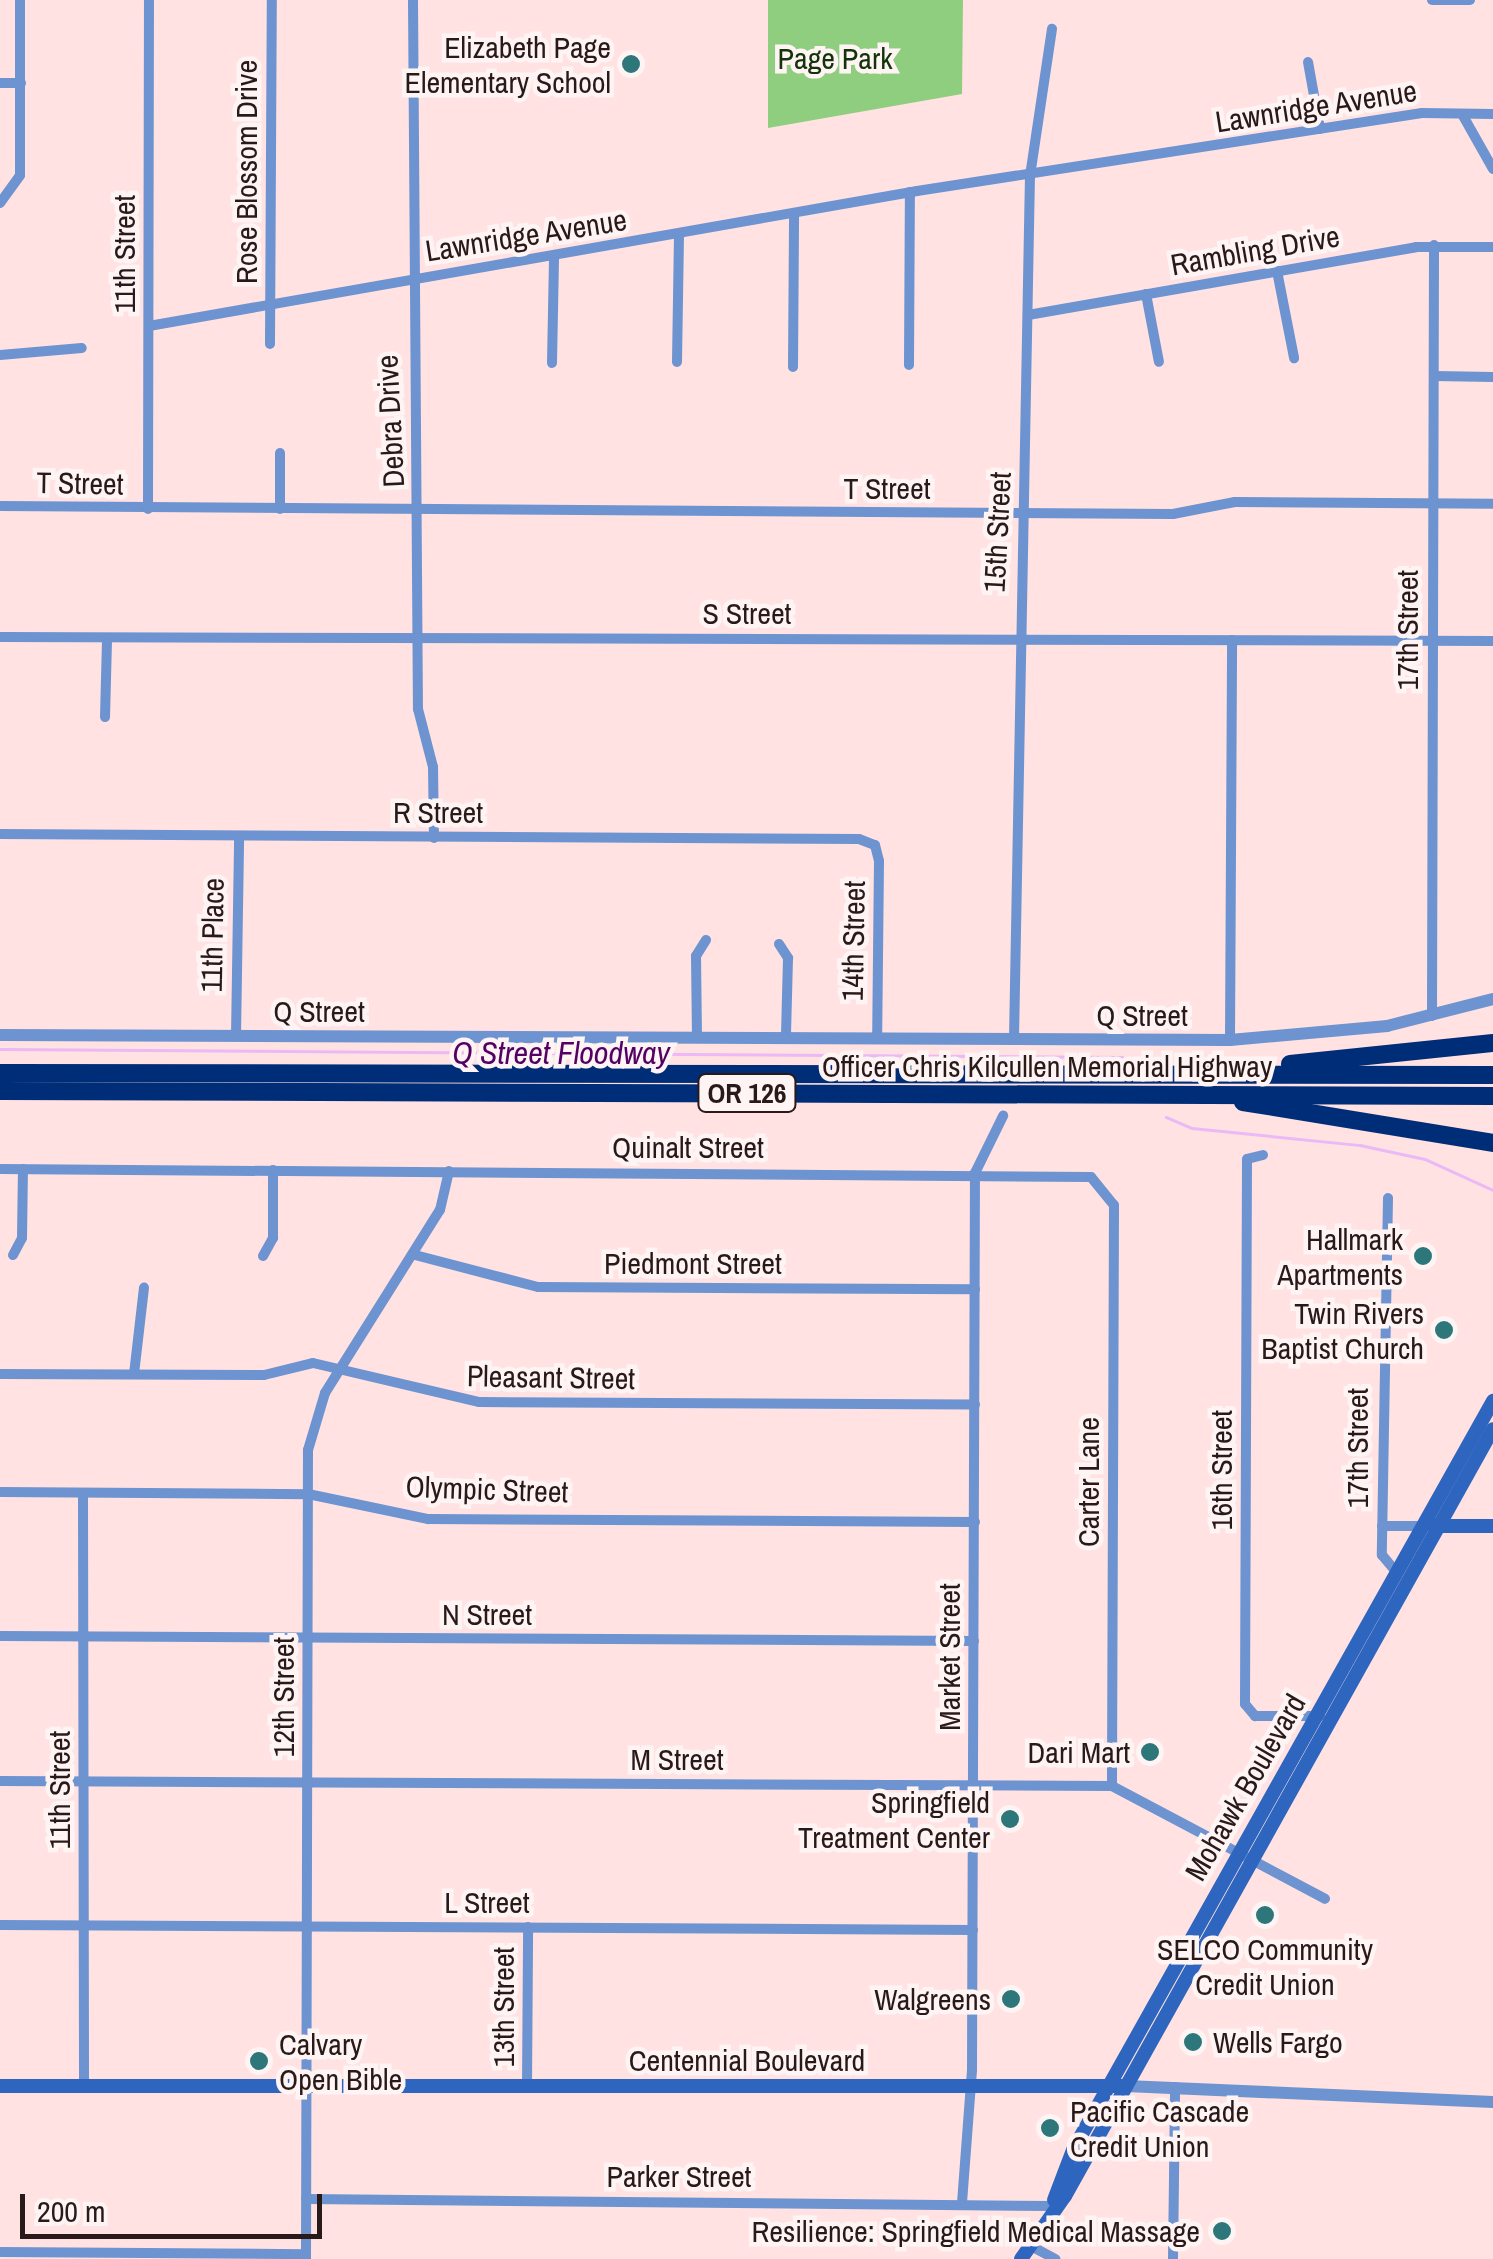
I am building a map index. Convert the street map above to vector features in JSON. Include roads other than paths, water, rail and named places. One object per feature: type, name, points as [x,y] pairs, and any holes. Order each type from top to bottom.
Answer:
[{"type":"highway","points":[[1235,1075],[1493,1043]]},
{"type":"highway","name":"Officer Chris Kilcullen Memorial Highway","points":[[0,1073],[1493,1075]]},
{"type":"highway","name":"Officer Chris Kilcullen Memorial Highway","points":[[0,1091],[1493,1096]]},
{"type":"highway","points":[[1219,1094],[1493,1143]]},
{"type":"main road","name":"Mohawk Boulevard","points":[[1025,2252],[1431,1526],[1493,1401]]},
{"type":"main road","name":"Mohawk Boulevard","points":[[1325,1716],[1397,1573],[1493,1429]]},
{"type":"main road","points":[[1431,1526],[1493,1526]]},
{"type":"main road","name":"Centennial Boulevard","points":[[0,2086],[1119,2086]]},
{"type":"street","points":[[0,202],[14,193],[21,83],[20,0]]},
{"type":"street","name":"11th Street","points":[[148,0],[148,509]]},
{"type":"street","name":"Rose Blossom Drive","points":[[270,344],[272,0]]},
{"type":"street","name":"Debra Drive","points":[[412,0],[412,279],[420,637],[434,838]]},
{"type":"street","points":[[1432,0],[1470,0]]},
{"type":"street","name":"15th Street","points":[[1014,1039],[1015,639],[1026,513],[1030,176],[1052,30]]},
{"type":"street","points":[[1308,62],[1320,129]]},
{"type":"street","points":[[0,83],[21,83]]},
{"type":"street","points":[[1462,114],[1493,169]]},
{"type":"street","name":"Lawnridge Avenue","points":[[149,326],[794,216],[910,192],[1320,129],[1493,114]]},
{"type":"street","points":[[909,364],[910,192]]},
{"type":"street","points":[[793,367],[794,216]]},
{"type":"street","points":[[677,362],[680,235]]},
{"type":"street","name":"Rambling Drive","points":[[1028,315],[1434,245],[1493,246]]},
{"type":"street","name":"17th Street","points":[[1432,1016],[1434,245]]},
{"type":"street","points":[[552,363],[554,256]]},
{"type":"street","points":[[1277,271],[1294,358]]},
{"type":"street","points":[[1146,294],[1158,362]]},
{"type":"street","points":[[0,354],[82,348]]},
{"type":"street","points":[[1434,376],[1493,377]]},
{"type":"street","points":[[280,452],[280,508]]},
{"type":"street","name":"T Street","points":[[0,506],[1026,513],[1493,504]]},
{"type":"street","name":"S Street","points":[[0,637],[1493,641]]},
{"type":"street","points":[[104,717],[107,639]]},
{"type":"street","points":[[1230,1040],[1232,640]]},
{"type":"street","name":"R Street","points":[[0,834],[876,845]]},
{"type":"street","name":"11th Place","points":[[236,1036],[239,836]]},
{"type":"street","name":"14th Street","points":[[876,845],[876,1038]]},
{"type":"street","points":[[697,1038],[696,956],[706,940]]},
{"type":"street","points":[[779,944],[788,958],[786,1038]]},
{"type":"street","name":"Q Street","points":[[0,1034],[1230,1040],[1432,1016],[1493,1000]]},
{"type":"street","name":"Market Street","points":[[962,2203],[973,1930],[975,1173],[1003,1116]]},
{"type":"street","name":"16th Street","points":[[1263,1155],[1247,1159],[1245,1704],[1255,1716],[1325,1716]]},
{"type":"street","points":[[13,1255],[22,1238],[23,1169]]},
{"type":"street","name":"Quinalt Street","points":[[0,1170],[975,1173],[1100,1182]]},
{"type":"street","points":[[263,1256],[273,1238],[273,1170]]},
{"type":"street","name":"12th Street","points":[[306,2256],[308,1450],[341,1367],[415,1255],[448,1171]]},
{"type":"street","name":"Carter Lane","points":[[1100,1182],[1114,1205],[1112,1786]]},
{"type":"street","name":"17th Street","points":[[1388,1198],[1382,1526],[1383,1560],[1397,1573]]},
{"type":"street","name":"Piedmont Street","points":[[415,1255],[538,1288],[976,1289]]},
{"type":"street","points":[[134,1374],[144,1288]]},
{"type":"street","name":"Pleasant Street","points":[[0,1374],[341,1367],[479,1402],[975,1405]]},
{"type":"street","name":"Olympic Street","points":[[0,1492],[308,1494],[428,1519],[974,1522]]},
{"type":"street","name":"11th Street","points":[[84,1493],[84,2086]]},
{"type":"street","points":[[1382,1526],[1431,1526]]},
{"type":"street","name":"N Street","points":[[0,1636],[974,1641]]},
{"type":"street","name":"M Street","points":[[0,1780],[1112,1786],[1326,1899]]},
{"type":"street","name":"L Street","points":[[0,1925],[973,1930]]},
{"type":"street","name":"13th Street","points":[[527,2088],[528,1928]]},
{"type":"street","name":"Centennial Boulevard","points":[[1119,2086],[1493,2102]]},
{"type":"street","points":[[1173,2259],[1174,2086]]},
{"type":"street","name":"Parker Street","points":[[306,2199],[1053,2203]]},
{"type":"street","points":[[0,2252],[306,2256]]},
{"type":"street","points":[[1025,2252],[1056,2259]]},
{"type":"waterway","name":"Q Street Floodway","points":[[0,1049],[1122,1057]]},
{"type":"waterway","name":"Q Street Floodway","points":[[1166,1117],[1192,1128],[1360,1145],[1425,1159],[1493,1190]]},
{"type":"place","name":"Elizabeth Page Elementary School","points":[[631,64]]},
{"type":"place","name":"Hallmark Apartments","points":[[1423,1256]]},
{"type":"place","name":"Twin Rivers Baptist Church","points":[[1444,1330]]},
{"type":"place","name":"Dari Mart","points":[[1150,1752]]},
{"type":"place","name":"Springfield Treatment Center","points":[[1010,1819]]},
{"type":"place","name":"SELCO Community Credit Union","points":[[1265,1915]]},
{"type":"place","name":"Walgreens","points":[[1011,1999]]},
{"type":"place","name":"Wells Fargo","points":[[1193,2042]]},
{"type":"place","name":"Calvary Open Bible","points":[[259,2061]]},
{"type":"place","name":"Pacific Cascade Credit Union","points":[[1050,2128]]},
{"type":"place","name":"Resilience: Springfield Medical Massage","points":[[1222,2231]]},
{"type":"park label","name":"Page Park","points":[[835,58]]}]
